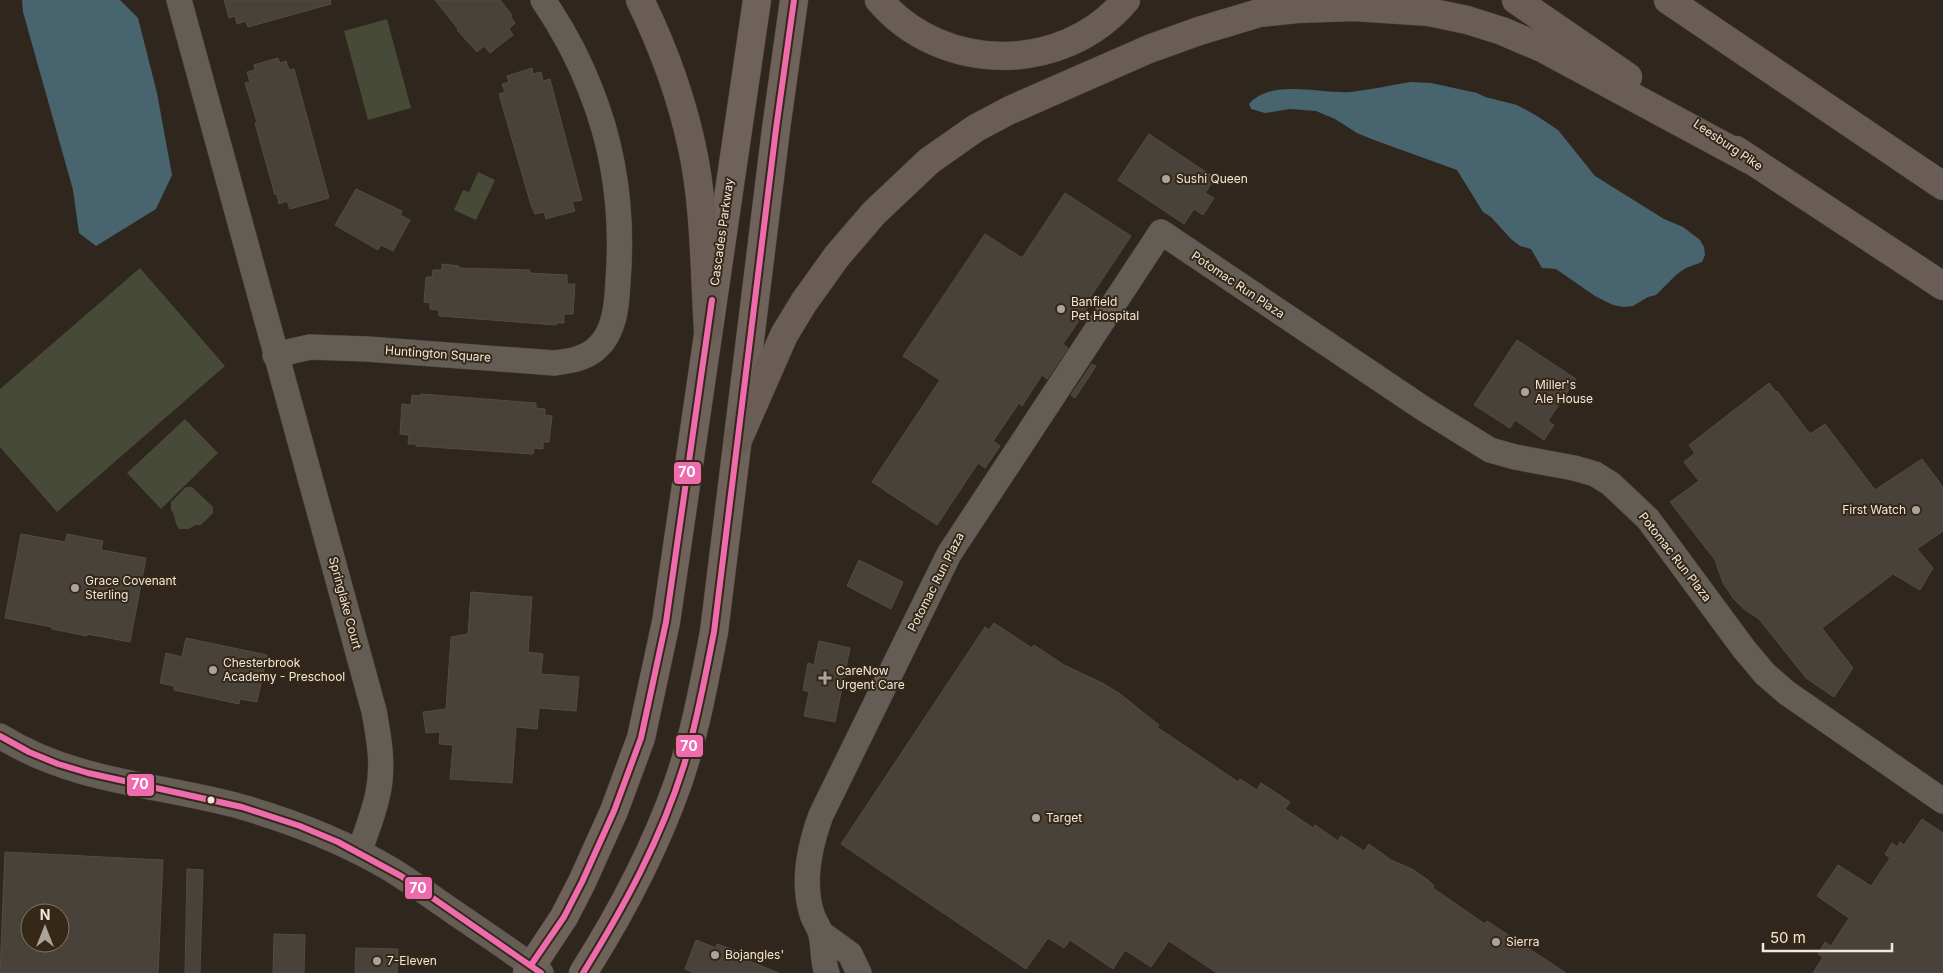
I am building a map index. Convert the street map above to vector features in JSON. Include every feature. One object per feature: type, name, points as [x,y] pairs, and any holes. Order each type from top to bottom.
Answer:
[{"type":"highway","points":[[640,0],[654,30],[678,93],[692,148],[702,223],[708,330]]},
{"type":"highway","points":[[879,0],[898,19],[930,40],[962,52],[1003,57],[1040,53],[1076,39],[1107,18],[1126,0]]},
{"type":"highway","name":"Leesburg Pike","points":[[1516,0],[1750,160],[1943,286]]},
{"type":"highway","points":[[1668,0],[1943,186]]},
{"type":"highway","points":[[738,440],[784,334],[804,302],[837,256],[874,213],[929,160],[976,128],[1010,110],[1149,49],[1199,31],[1259,13],[1297,9],[1354,7],[1429,12],[1467,20],[1502,31],[1542,48],[1750,160]]},
{"type":"main road","name":"Cascades Parkway","points":[[533,970],[582,882],[614,811],[641,738],[666,622],[757,0]]},
{"type":"main road","points":[[583,973],[612,926],[648,857],[678,784],[699,709],[714,632],[776,129],[794,0]]},
{"type":"street","points":[[179,0],[275,355]]},
{"type":"street","name":"Huntington Square","points":[[275,355],[310,347],[367,349],[554,363],[582,358],[597,348],[609,333],[615,316],[620,236],[614,177],[602,122],[591,91],[576,55],[543,0]]},
{"type":"street","name":"Potomac Run Plaza","points":[[827,973],[823,962],[821,933],[812,915],[808,897],[810,864],[816,828],[910,633],[960,535],[1161,232],[1412,401],[1490,450],[1581,470],[1595,474],[1610,484],[1648,519],[1744,649],[1766,674],[1787,693],[1943,801]]},
{"type":"street","name":"Springlake Court","points":[[275,355],[309,470],[374,711],[380,740],[379,792],[359,852]]},
{"type":"street","points":[[0,736],[37,756],[85,774],[192,794],[242,807],[325,835],[392,870],[533,970]]},
{"type":"street","points":[[821,933],[850,954],[858,973]]},
{"type":"green space","points":[[387,19],[411,108],[368,120],[344,31]]},
{"type":"green space","points":[[478,172],[495,180],[476,220],[454,210],[463,190],[469,192]]},
{"type":"green space","points":[[140,268],[225,366],[57,512],[0,447],[0,389]]},
{"type":"green space","points":[[185,419],[218,453],[161,509],[127,473]]},
{"type":"green space","points":[[186,487],[192,487],[213,507],[213,513],[201,525],[195,525],[189,529],[179,529],[171,510],[171,502]]},
{"type":"water","points":[[22,0],[120,0],[138,18],[157,93],[172,175],[156,209],[96,246],[79,233],[73,190],[23,12]]},
{"type":"water","points":[[1411,82],[1431,83],[1477,93],[1485,97],[1517,105],[1537,116],[1558,130],[1595,176],[1664,219],[1683,227],[1700,240],[1704,247],[1705,255],[1702,262],[1686,268],[1677,274],[1656,295],[1648,297],[1633,306],[1613,305],[1595,296],[1556,269],[1542,268],[1531,249],[1520,246],[1491,217],[1483,212],[1457,170],[1357,133],[1335,119],[1316,111],[1290,109],[1265,113],[1251,109],[1249,104],[1258,96],[1270,91],[1283,89],[1350,92]]},
{"type":"building","points":[[224,0],[330,0],[331,4],[248,27],[246,21],[237,24],[235,16],[229,18]]},
{"type":"building","points":[[435,0],[500,0],[512,15],[510,16],[515,23],[509,29],[513,35],[490,53],[484,46],[477,52],[457,30]]},
{"type":"building","points":[[278,58],[280,63],[286,61],[289,70],[294,69],[329,198],[290,209],[287,201],[279,204],[277,194],[275,195],[255,123],[257,122],[245,83],[250,82],[247,72],[255,70],[254,65]]},
{"type":"building","points":[[532,68],[533,74],[541,72],[543,81],[550,79],[582,200],[572,202],[575,211],[546,219],[544,212],[535,214],[531,205],[499,94],[505,92],[502,84],[509,82],[507,76]]},
{"type":"building","name":"Sushi Queen","points":[[1149,134],[1215,178],[1205,193],[1214,198],[1203,215],[1194,209],[1184,224],[1118,180]]},
{"type":"building","points":[[356,189],[402,211],[400,215],[410,220],[393,251],[381,245],[378,250],[335,225]]},
{"type":"building","points":[[1065,193],[1131,236],[1087,302],[1090,304],[1063,344],[1068,348],[1047,379],[1042,375],[1022,406],[1019,403],[993,441],[1000,446],[985,468],[978,463],[937,525],[872,482],[940,380],[903,356],[985,234],[1022,258]]},
{"type":"building","points":[[442,264],[459,266],[459,268],[530,270],[529,273],[567,275],[567,284],[575,284],[573,314],[564,314],[564,323],[556,323],[556,325],[439,316],[439,310],[430,309],[430,303],[424,302],[426,277],[432,277],[433,270],[442,270]]},
{"type":"building","name":"Miller's Ale House","points":[[1517,340],[1576,379],[1548,421],[1554,425],[1544,440],[1515,420],[1510,428],[1474,405]]},
{"type":"building","points":[[1092,364],[1096,366],[1075,398],[1071,395]]},
{"type":"building","points":[[1769,383],[1810,434],[1825,424],[1875,490],[1922,459],[1943,487],[1943,531],[1917,549],[1933,568],[1920,590],[1893,574],[1822,628],[1853,668],[1834,697],[1806,678],[1759,619],[1744,609],[1733,598],[1723,583],[1715,560],[1670,502],[1699,481],[1684,462],[1695,453],[1689,445]]},
{"type":"building","points":[[421,394],[536,403],[536,408],[545,409],[545,415],[552,416],[549,442],[543,442],[543,449],[534,448],[533,454],[408,444],[409,435],[400,434],[402,404],[411,405],[412,395],[420,396]]},
{"type":"building","name":"Grace Covenant Sterling","points":[[21,534],[65,542],[67,534],[103,541],[101,550],[146,558],[130,642],[87,634],[87,636],[5,618]]},
{"type":"building","points":[[859,560],[903,582],[891,609],[847,586]]},
{"type":"building","points":[[471,592],[532,597],[528,652],[543,654],[541,674],[579,677],[576,711],[539,708],[537,729],[516,727],[512,783],[450,779],[453,745],[439,744],[440,732],[426,733],[423,712],[446,709],[451,637],[468,634]]},
{"type":"building","name":"Target","points":[[994,623],[1032,648],[1034,645],[1064,665],[1119,693],[1159,725],[1157,727],[1238,782],[1240,779],[1257,790],[1261,783],[1290,802],[1285,809],[1313,828],[1315,825],[1338,841],[1341,836],[1364,851],[1369,844],[1391,860],[1412,869],[1428,880],[1434,886],[1433,888],[1485,924],[1487,921],[1566,973],[1217,973],[1169,941],[1151,967],[1125,950],[1113,969],[1070,940],[1064,948],[1048,938],[1026,969],[841,844],[985,627],[989,630]]},
{"type":"building","name":"Chesterbrook Academy - Preschool","points":[[186,638],[267,655],[257,702],[240,699],[239,704],[174,690],[174,686],[160,683],[166,653],[182,657]]},
{"type":"building","name":"CareNow Urgent Care","points":[[819,641],[850,648],[835,722],[804,716],[809,692],[803,690],[808,663],[814,665]]},
{"type":"building","points":[[1922,819],[1943,833],[1943,973],[1813,973],[1823,957],[1818,954],[1825,942],[1831,946],[1849,918],[1817,896],[1838,865],[1871,886],[1890,858],[1885,854],[1892,843],[1897,847],[1900,842],[1904,845]]},
{"type":"building","points":[[5,852],[163,860],[158,973],[0,973]]},
{"type":"building","points":[[187,869],[203,870],[200,973],[185,973]]},
{"type":"building","points":[[274,934],[305,935],[304,973],[273,973]]},
{"type":"building","name":"Bojangles'","points":[[696,940],[716,948],[717,944],[740,952],[739,957],[779,973],[694,973],[685,969]]},
{"type":"building","name":"7-Eleven","points":[[356,948],[398,949],[397,973],[355,973]]},
{"type":"transit line","name":"70","points":[[583,973],[627,898],[653,846],[675,792],[693,732],[714,632],[776,129],[794,0]]},
{"type":"transit line","name":"70","points":[[531,965],[564,917],[582,882],[614,811],[641,738],[666,622],[712,300]]},
{"type":"transit line","name":"70","points":[[0,736],[29,752],[58,764],[88,773],[242,807],[300,826],[338,842],[401,876],[541,973]]},
{"type":"place","name":"Sushi Queen","points":[[1166,179]]},
{"type":"place","name":"Banfield Pet Hospital","points":[[1061,309]]},
{"type":"place","name":"Miller's Ale House","points":[[1525,392]]},
{"type":"place","name":"First Watch","points":[[1916,510]]},
{"type":"place","name":"Grace Covenant Sterling","points":[[75,588]]},
{"type":"place","name":"Chesterbrook Academy - Preschool","points":[[213,670]]},
{"type":"place","name":"CareNow Urgent Care","points":[[825,678]]},
{"type":"place","name":"Target","points":[[1036,818]]},
{"type":"place","name":"Sierra","points":[[1496,942]]},
{"type":"place","name":"Bojangles'","points":[[715,955]]},
{"type":"place","name":"7-Eleven","points":[[377,961]]}]
